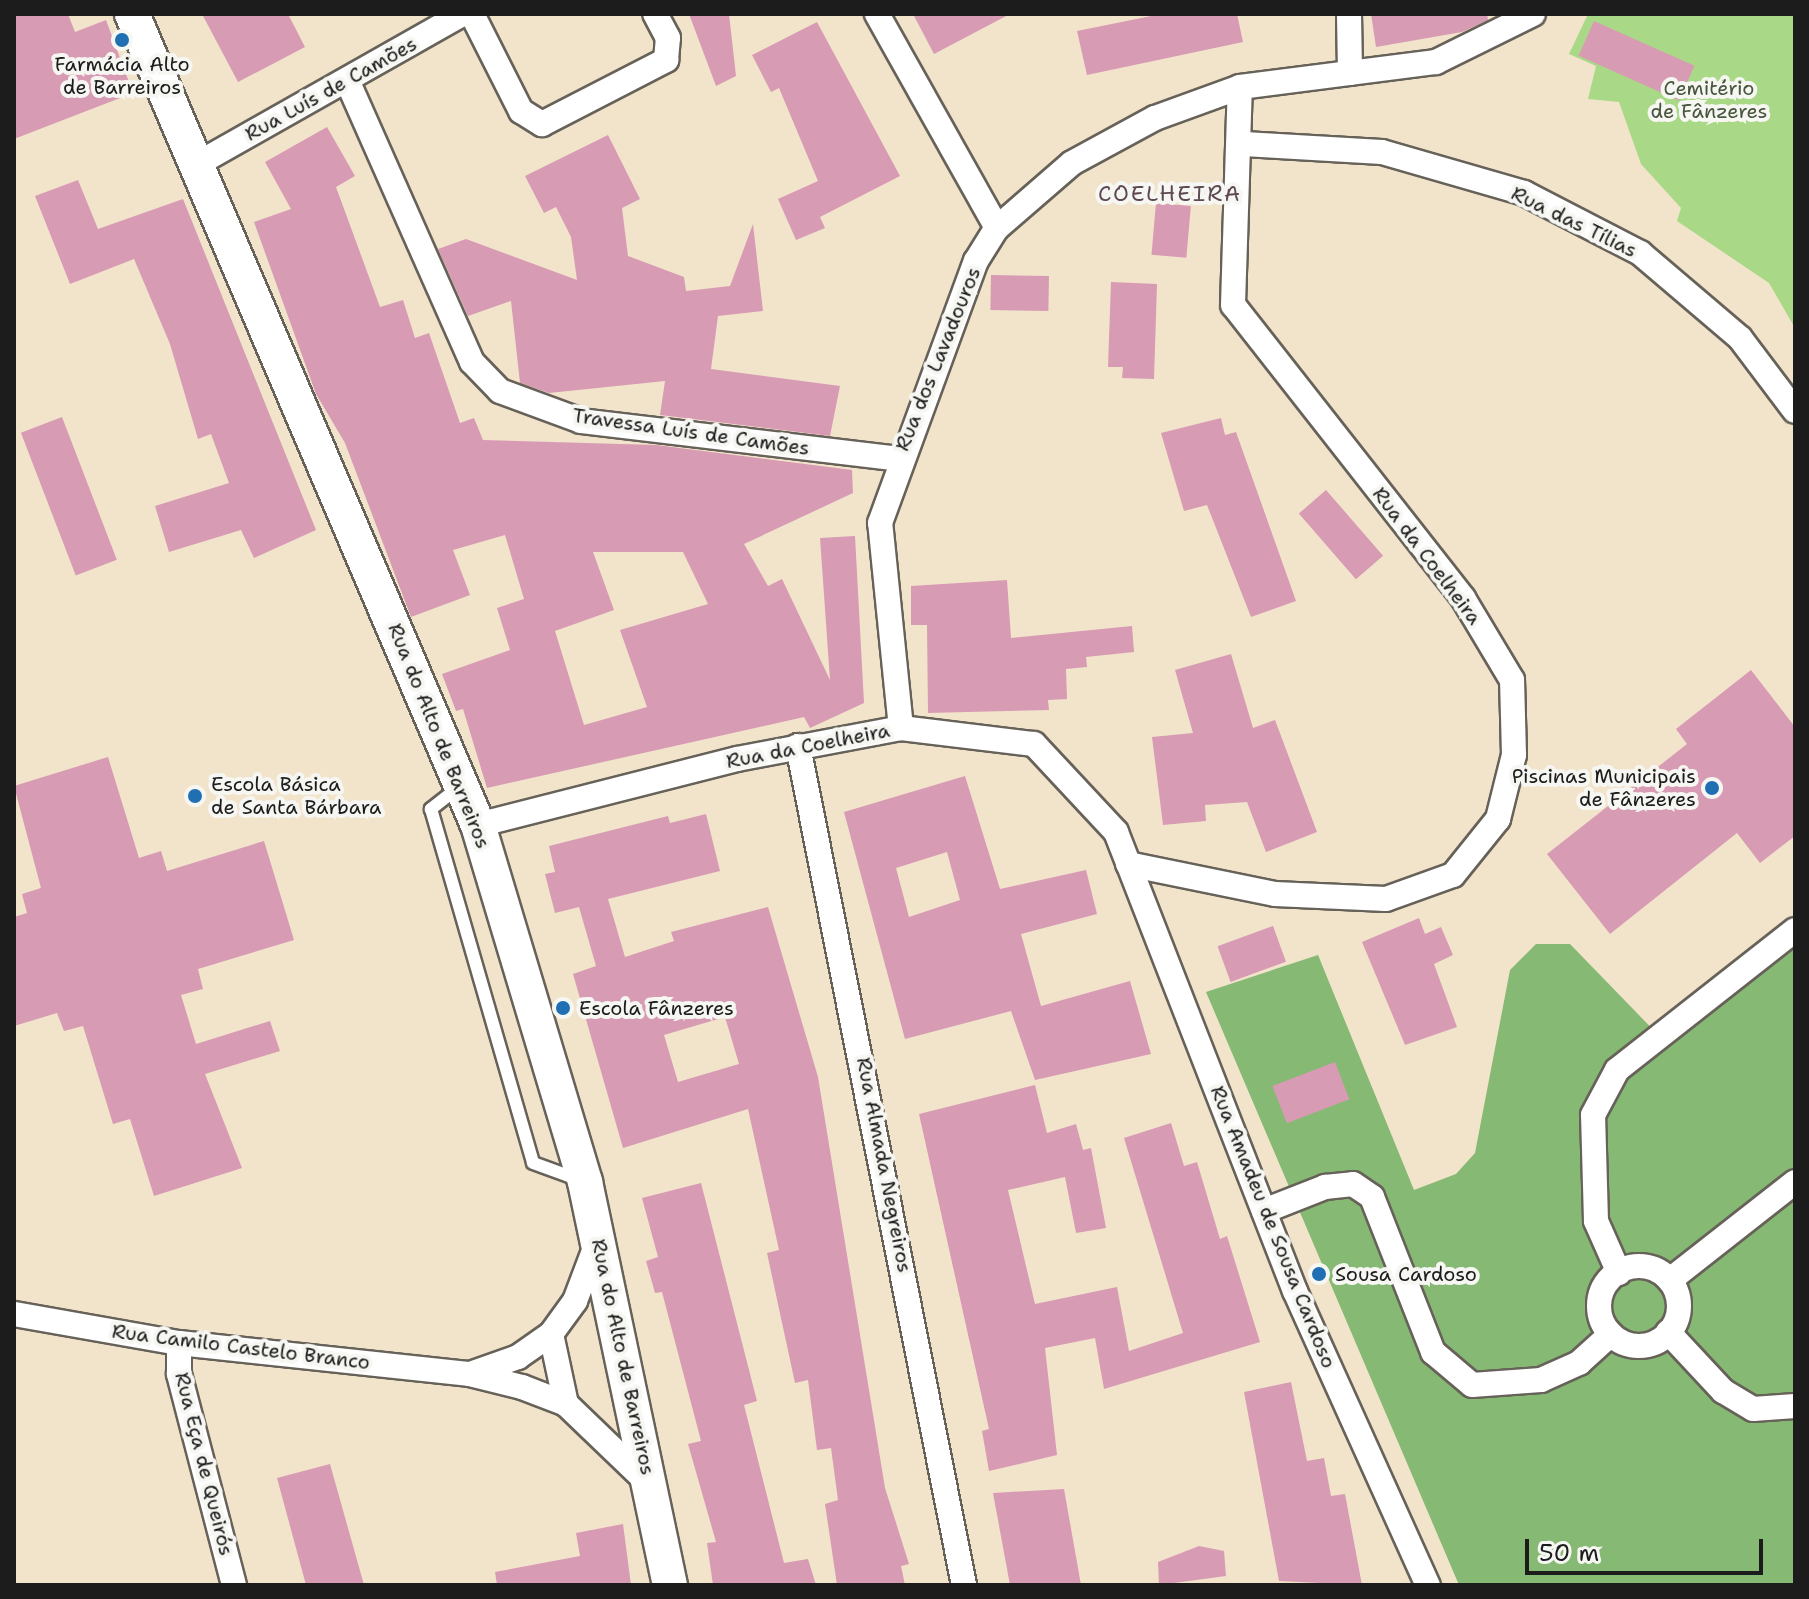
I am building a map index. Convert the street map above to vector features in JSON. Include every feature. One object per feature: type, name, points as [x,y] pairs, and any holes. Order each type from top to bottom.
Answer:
[{"type":"street","name":"Rua do Alto de Barreiros","points":[[132,14],[199,163],[478,825],[585,1182],[670,1585]]},
{"type":"street","name":"Rua Luís de Camões","points":[[199,163],[462,14]]},
{"type":"street","points":[[472,14],[521,111],[542,124],[666,60],[668,38],[655,14]]},
{"type":"street","points":[[877,14],[997,228]]},
{"type":"street","points":[[1349,14],[1350,73]]},
{"type":"street","points":[[1240,87],[1448,58],[1533,14]]},
{"type":"street","name":"Travessa Luís de Camões","points":[[347,80],[472,362],[500,391],[581,421],[898,459]]},
{"type":"street","name":"Rua dos Lavadouros","points":[[901,728],[880,523],[898,459],[976,261],[997,228],[1072,163],[1155,118],[1240,87]]},
{"type":"street","name":"Rua da Coelheira","points":[[478,825],[798,746],[901,728],[1034,744],[1078,783],[1116,832],[1128,864],[1275,894],[1386,899],[1453,875],[1498,819],[1514,755],[1512,680],[1463,598],[1233,305],[1244,144],[1240,87]]},
{"type":"street","name":"Rua das Tílias","points":[[1244,144],[1382,152],[1524,193],[1640,253],[1740,338],[1795,411]]},
{"type":"street","name":"Rua Almada Negreiros","points":[[798,746],[964,1585]]},
{"type":"street","name":"Rua Amadeu de Sousa Cardoso","points":[[1128,864],[1264,1211],[1428,1585]]},
{"type":"street","points":[[1619,1273],[1596,1221],[1593,1115],[1617,1070],[1795,930]]},
{"type":"street","points":[[1670,1280],[1795,1182]]},
{"type":"street","points":[[1264,1211],[1325,1187],[1353,1184],[1372,1197],[1433,1352],[1472,1385],[1541,1380],[1579,1363],[1611,1334]]},
{"type":"street","points":[[470,1374],[551,1334],[575,1301],[599,1239]]},
{"type":"street","points":[[1643,1266],[1670,1280],[1679,1314],[1668,1332],[1632,1345],[1611,1334],[1599,1306],[1619,1273],[1643,1266]]},
{"type":"street","name":"Rua Camilo Castelo Branco","points":[[14,1314],[179,1343],[470,1374],[566,1404],[650,1486]]},
{"type":"street","points":[[1668,1332],[1723,1391],[1753,1409],[1795,1406]]},
{"type":"street","points":[[551,1334],[566,1404]]},
{"type":"street","name":"Rua Eça de Queirós","points":[[179,1343],[179,1374],[234,1585]]},
{"type":"lane","points":[[462,785],[431,809],[533,1163],[585,1182]]},
{"type":"green space","name":"Cemitério de Fânzeres","points":[[1588,14],[1795,14],[1795,328],[1769,283],[1677,221],[1681,208],[1641,164],[1619,102],[1588,99],[1596,66],[1569,54]]},
{"type":"green space","points":[[1795,943],[1795,1585],[1459,1585],[1206,992],[1318,955],[1414,1190],[1456,1174],[1475,1153],[1510,970],[1536,944],[1570,944],[1667,1044]]},
{"type":"building","points":[[14,14],[68,14],[75,32],[106,20],[133,93],[14,139]]},
{"type":"building","points":[[202,14],[288,14],[305,47],[238,82]]},
{"type":"building","points":[[689,14],[729,14],[736,76],[716,86]]},
{"type":"building","points":[[913,14],[1010,14],[934,54]]},
{"type":"building","points":[[1161,14],[1237,14],[1243,42],[1087,75],[1077,31]]},
{"type":"building","points":[[1371,14],[1487,14],[1488,20],[1462,32],[1376,47]]},
{"type":"building","points":[[1594,21],[1694,66],[1679,100],[1579,56]]},
{"type":"building","points":[[817,22],[900,176],[820,217],[825,228],[796,240],[778,199],[818,181],[779,88],[771,92],[752,55]]},
{"type":"building","points":[[327,127],[355,176],[336,187],[380,307],[403,300],[415,338],[429,333],[460,423],[474,418],[483,440],[656,445],[852,470],[853,493],[744,544],[768,586],[782,579],[830,680],[820,538],[855,536],[864,703],[810,728],[804,717],[487,788],[463,709],[456,711],[442,674],[510,650],[497,608],[524,599],[505,535],[453,550],[470,595],[411,617],[345,443],[316,394],[254,222],[291,209],[265,162]],"holes":[[[593,552],[683,552],[708,604],[620,630],[647,707],[584,725],[555,631],[614,610]]]},
{"type":"building","points":[[608,135],[640,199],[622,208],[628,256],[684,277],[686,291],[730,286],[753,224],[763,311],[718,316],[711,369],[840,386],[830,436],[660,415],[665,381],[549,393],[520,383],[511,301],[468,316],[438,249],[466,239],[577,280],[571,237],[556,207],[544,213],[525,176]]},
{"type":"building","points":[[78,180],[98,229],[183,199],[316,530],[254,558],[241,530],[169,552],[155,506],[229,483],[211,434],[198,439],[170,344],[134,259],[70,284],[35,196]]},
{"type":"building","points":[[1156,203],[1191,206],[1186,258],[1151,255]]},
{"type":"building","points":[[991,275],[1049,276],[1048,311],[990,310]]},
{"type":"building","points":[[1111,282],[1157,284],[1154,379],[1122,378],[1123,367],[1108,367]]},
{"type":"building","points":[[62,417],[117,560],[76,576],[21,433]]},
{"type":"building","points":[[1221,418],[1225,435],[1236,432],[1296,601],[1251,617],[1207,505],[1184,511],[1161,433]]},
{"type":"building","points":[[1326,490],[1383,556],[1356,579],[1299,514]]},
{"type":"building","points":[[1007,580],[1011,638],[1132,626],[1134,652],[1086,657],[1087,667],[1066,669],[1067,699],[1048,700],[1049,710],[928,713],[927,625],[911,625],[911,586]]},
{"type":"building","points":[[1231,654],[1253,728],[1275,720],[1317,832],[1266,852],[1247,802],[1205,805],[1206,821],[1163,825],[1152,737],[1193,733],[1175,670]]},
{"type":"building","name":"Piscinas Municipais de Fânzeres","points":[[1751,670],[1795,727],[1795,836],[1760,863],[1737,833],[1610,934],[1547,854],[1687,744],[1676,729]]},
{"type":"building","points":[[108,757],[139,858],[161,851],[167,871],[264,841],[294,940],[198,969],[203,989],[181,995],[196,1044],[270,1021],[280,1051],[205,1074],[242,1168],[154,1196],[130,1119],[113,1124],[83,1026],[64,1031],[57,1013],[14,1026],[14,917],[27,913],[22,894],[41,888],[14,786]]},
{"type":"building","points":[[965,776],[1000,889],[1086,870],[1097,914],[1021,934],[1041,1006],[1130,981],[1151,1054],[1035,1080],[1011,1011],[905,1039],[844,812]],"holes":[[[947,852],[960,900],[909,917],[896,868]]]},
{"type":"building","points":[[706,814],[720,871],[608,899],[625,957],[674,941],[671,932],[768,907],[818,1077],[885,1488],[909,1564],[901,1566],[905,1585],[837,1585],[825,1504],[838,1500],[831,1448],[817,1450],[808,1380],[795,1383],[767,1253],[779,1250],[748,1109],[623,1148],[573,974],[596,966],[579,907],[555,913],[545,874],[555,872],[549,846],[668,816],[670,823]],"holes":[[[725,1017],[739,1064],[678,1082],[664,1035]]]},
{"type":"building","points":[[1419,918],[1425,934],[1441,927],[1453,955],[1434,964],[1457,1027],[1405,1045],[1362,942]]},
{"type":"building","points":[[1273,926],[1286,962],[1231,982],[1218,946]]},
{"type":"building","points":[[1335,1062],[1349,1099],[1287,1123],[1272,1086]]},
{"type":"building","points":[[1035,1085],[1047,1133],[1076,1124],[1083,1150],[1091,1148],[1106,1228],[1076,1233],[1065,1177],[1008,1190],[1035,1304],[1117,1287],[1129,1351],[1183,1333],[1124,1138],[1171,1123],[1184,1166],[1197,1162],[1220,1239],[1227,1236],[1260,1342],[1104,1389],[1095,1338],[1045,1348],[1057,1455],[989,1471],[982,1431],[989,1429],[919,1114]]},
{"type":"building","points":[[701,1183],[757,1401],[744,1405],[784,1563],[808,1559],[816,1585],[713,1585],[707,1543],[716,1542],[688,1444],[701,1441],[662,1292],[655,1293],[646,1261],[658,1257],[642,1198]]},
{"type":"building","points":[[1291,1382],[1307,1461],[1324,1458],[1331,1496],[1345,1494],[1362,1585],[1279,1581],[1244,1392]]},
{"type":"building","points":[[330,1464],[364,1585],[306,1585],[277,1478]]},
{"type":"building","points":[[1064,1489],[1081,1585],[1010,1585],[993,1493]]},
{"type":"building","points":[[623,1524],[631,1585],[497,1585],[495,1572],[580,1556],[576,1533]]},
{"type":"building","points":[[1199,1546],[1224,1551],[1226,1576],[1159,1585],[1158,1562]]},
{"type":"place","name":"Farmácia Alto de Barreiros","points":[[122,40]]},
{"type":"place","name":"Piscinas Municipais de Fânzeres","points":[[1712,788]]},
{"type":"place","name":"Escola Básica de Santa Bárbara","points":[[195,796]]},
{"type":"place","name":"Escola Fânzeres","points":[[563,1008]]},
{"type":"place","name":"Sousa Cardoso","points":[[1319,1274]]},
{"type":"district","name":"COELHEIRA","points":[[1170,194]]}]
